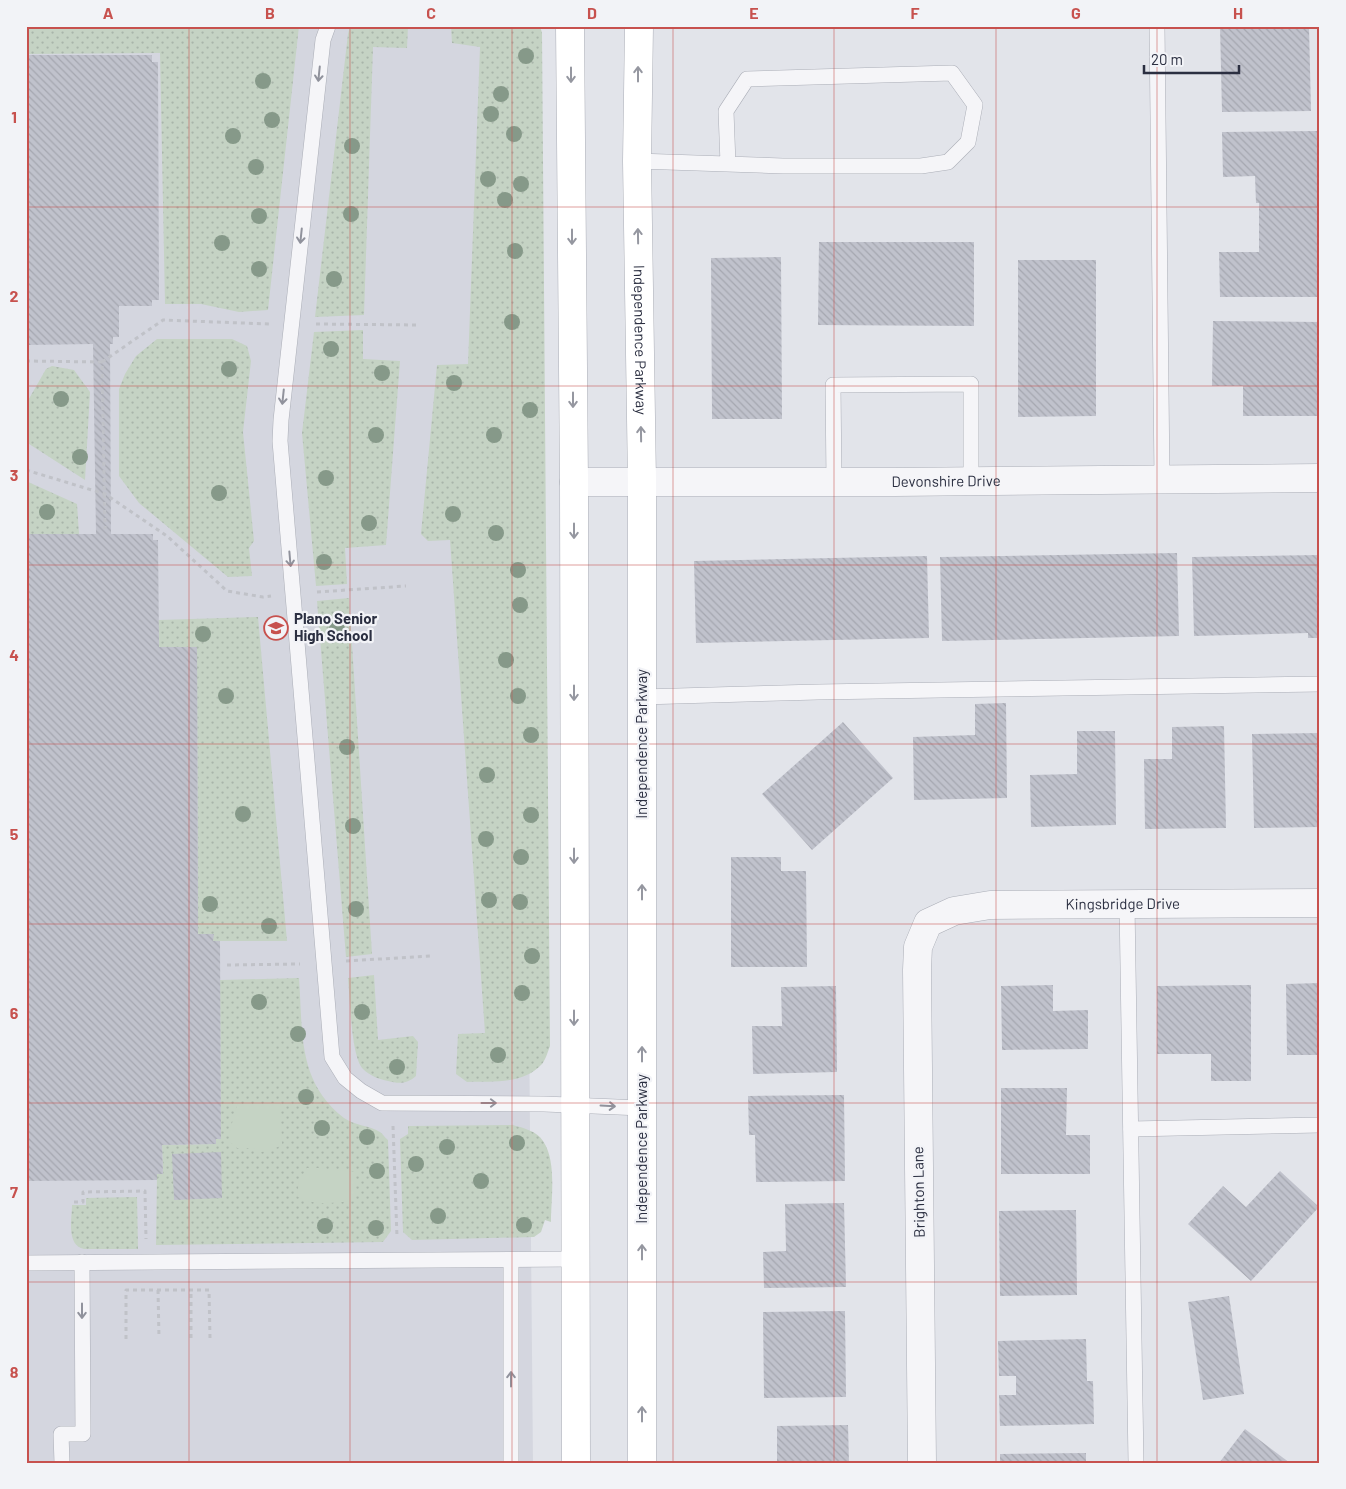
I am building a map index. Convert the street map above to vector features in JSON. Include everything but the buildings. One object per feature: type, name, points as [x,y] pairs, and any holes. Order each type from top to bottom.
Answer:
[{"type":"main road","points":[[570,26],[574,482],[576,1463]]},
{"type":"main road","name":"Independence Parkway","points":[[639,26],[638,161],[642,482],[642,1463]]},
{"type":"street","name":"Devonshire Drive","points":[[574,482],[1320,478]]},
{"type":"street","name":"Kingsbridge Drive","points":[[928,924],[954,912],[990,905],[1320,903]]},
{"type":"street","name":"Brighton Lane","points":[[922,1463],[917,970],[918,947],[928,924]]},
{"type":"lane","points":[[328,26],[323,40],[280,441],[332,1057],[345,1078],[361,1091],[382,1103],[574,1105],[642,1108]]},
{"type":"lane","points":[[1157,26],[1162,479]]},
{"type":"lane","points":[[638,161],[783,166],[921,166],[948,162],[968,142],[975,105],[952,72],[747,79],[726,111],[728,164]]},
{"type":"lane","points":[[834,482],[833,385],[972,384],[971,481]]},
{"type":"lane","points":[[642,697],[828,691],[1320,684]]},
{"type":"lane","points":[[1127,904],[1136,1463]]},
{"type":"lane","points":[[1130,1129],[1320,1125]]},
{"type":"lane","points":[[26,1263],[575,1259]]},
{"type":"lane","points":[[511,1260],[511,1463]]},
{"type":"lane","points":[[62,1463],[61,1434],[83,1434],[82,1262]]},
{"type":"path","points":[[26,361],[102,362],[163,320],[420,325]]},
{"type":"path","points":[[102,362],[105,529]]},
{"type":"path","points":[[26,470],[105,494],[166,536],[227,591],[263,597],[406,586]]},
{"type":"path","points":[[392,1103],[398,1260]]},
{"type":"path","points":[[74,1202],[84,1202],[83,1192],[145,1191],[146,1247]]},
{"type":"path","points":[[126,1339],[126,1290],[209,1290],[210,1338]]},
{"type":"path","points":[[158,1290],[159,1338]]},
{"type":"path","points":[[191,1290],[191,1338]]},
{"type":"shaded area","name":"Plano Senior High School","points":[[26,26],[520,26],[533,1463],[26,1463]]},
{"type":"green space","points":[[26,26],[299,26],[268,310],[239,312],[201,304],[165,304],[160,53],[26,54]]},
{"type":"green space","points":[[350,26],[408,26],[407,48],[373,47],[364,315],[315,317],[348,34]]},
{"type":"green space","points":[[451,26],[540,26],[542,33],[550,1046],[542,1064],[526,1076],[517,1079],[467,1082],[456,1074],[458,1034],[485,1033],[450,540],[428,541],[421,534],[437,365],[468,364],[480,47],[452,43]]},
{"type":"green space","points":[[363,330],[363,359],[400,361],[386,545],[345,548],[347,584],[316,586],[302,433],[314,332]]},
{"type":"green space","points":[[157,339],[232,339],[247,346],[251,361],[243,432],[254,541],[249,548],[252,576],[228,577],[139,503],[119,476],[119,389],[125,374],[136,356]]},
{"type":"green space","points":[[52,366],[74,370],[90,392],[85,480],[26,442],[26,404],[46,369]]},
{"type":"green space","points":[[26,481],[77,504],[79,534],[26,534]]},
{"type":"green space","points":[[349,598],[372,954],[346,957],[317,601]]},
{"type":"green space","points":[[258,617],[287,941],[213,941],[213,934],[198,934],[197,648],[159,647],[158,620]]},
{"type":"green space","points":[[374,975],[378,1040],[413,1036],[418,1042],[416,1076],[406,1082],[392,1082],[372,1075],[363,1069],[356,1052],[348,978]]},
{"type":"green space","points":[[299,978],[305,1055],[310,1072],[318,1088],[329,1104],[344,1118],[353,1123],[376,1130],[388,1140],[391,1231],[383,1242],[156,1245],[157,1174],[163,1174],[162,1145],[215,1144],[216,1139],[221,1138],[220,980]]},
{"type":"green space","points":[[280,1103],[282,1145],[261,1152],[253,1148],[237,1148],[230,1142],[229,1134],[237,1105]]},
{"type":"green space","points":[[513,1125],[530,1130],[537,1135],[543,1141],[550,1159],[552,1169],[551,1222],[545,1220],[541,1232],[534,1237],[412,1240],[403,1232],[400,1139],[408,1134],[408,1126]]},
{"type":"green space","points":[[307,1168],[355,1172],[355,1201],[317,1203],[297,1196],[299,1181]]},
{"type":"green space","points":[[137,1197],[138,1249],[84,1249],[78,1247],[71,1231],[72,1205],[86,1205],[86,1198]]},
{"type":"place","name":"Plano Senior High School","points":[[276,628]]}]
